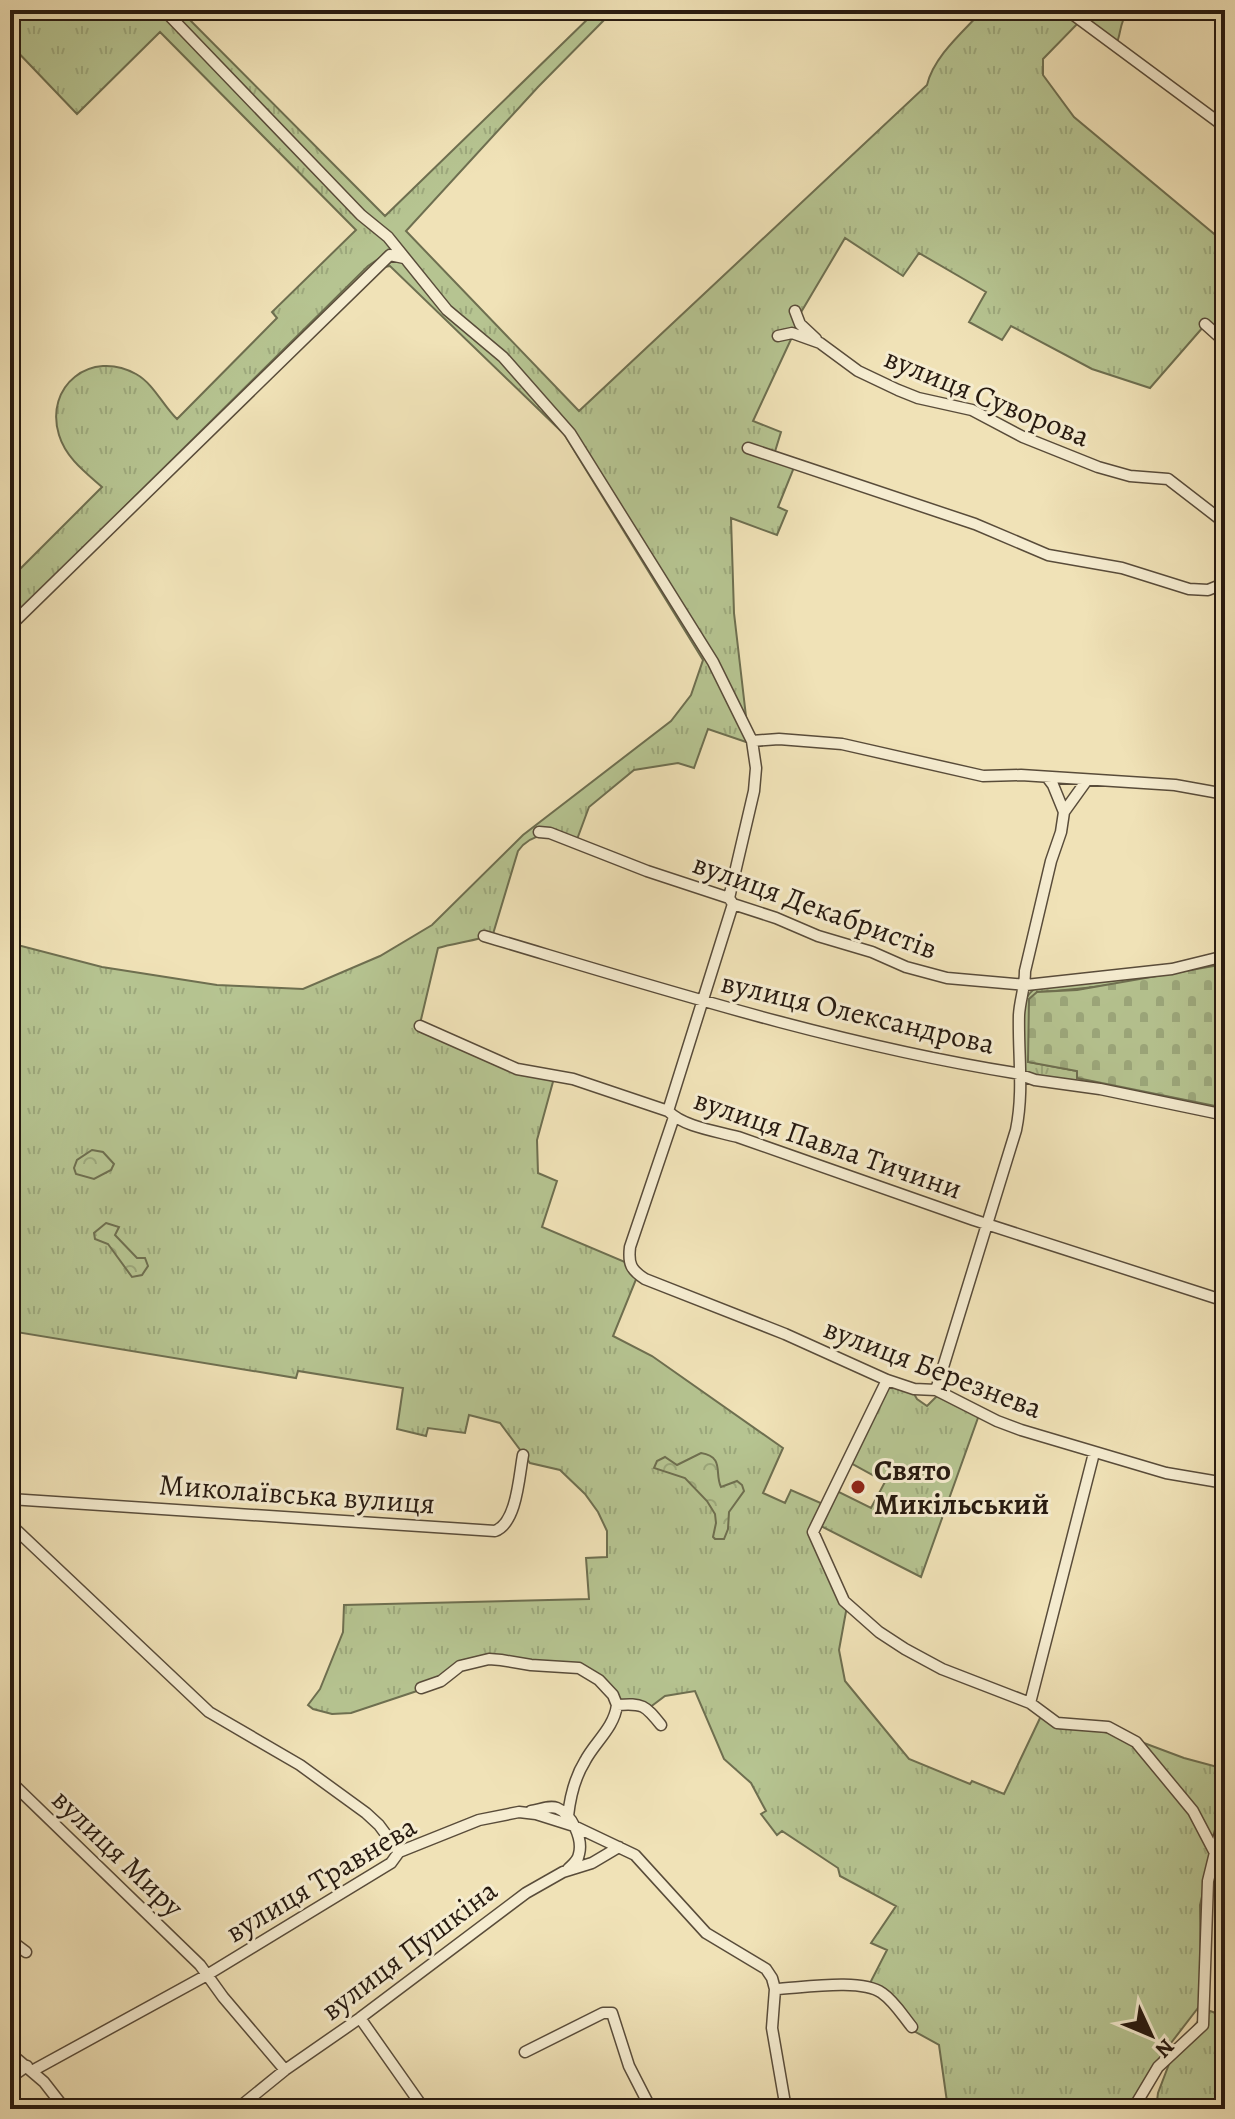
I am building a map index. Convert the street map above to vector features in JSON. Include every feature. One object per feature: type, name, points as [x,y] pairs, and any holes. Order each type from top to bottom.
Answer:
[{"type":"street","points":[[164,10],[393,251],[406,259],[447,310],[470,333],[503,357],[570,433],[705,648],[752,741],[756,768],[754,791],[731,901],[671,1114]]},
{"type":"street","points":[[1067,10],[1225,127]]},
{"type":"street","points":[[10,626],[393,251]]},
{"type":"street","name":"вулиця Суворова","points":[[795,311],[800,324],[858,371],[918,398],[972,410],[1023,437],[1116,473],[1168,479],[1225,523]]},
{"type":"street","points":[[1205,324],[1225,342]]},
{"type":"street","name":"вулиця Суворова","points":[[778,336],[792,333],[820,343]]},
{"type":"street","points":[[748,448],[975,524],[1048,555],[1122,568],[1189,589],[1208,590],[1225,583]]},
{"type":"street","points":[[752,741],[779,739],[842,744],[966,773],[1175,785],[1225,794]]},
{"type":"street","points":[[1047,777],[1064,812]]},
{"type":"street","points":[[936,1390],[1016,1130],[1022,1096],[1019,1013],[1026,985],[1025,971],[1051,861],[1064,812],[1087,780]]},
{"type":"street","name":"вулиця Декабристів","points":[[539,832],[550,833],[931,975],[1026,985],[1172,969],[1225,956]]},
{"type":"street","name":"вулиця Олександрова","points":[[484,936],[702,1001],[882,1048],[1225,1115]]},
{"type":"street","name":"вулиця Павла Тичини","points":[[420,1026],[517,1069],[573,1079],[986,1223],[1225,1301]]},
{"type":"street","name":"вулиця Березнева","points":[[671,1114],[630,1247],[629,1259],[633,1271],[645,1279],[785,1334],[887,1380],[914,1389],[936,1390],[997,1421],[1166,1473],[1225,1483]]},
{"type":"street","points":[[887,1380],[815,1522],[814,1538],[844,1601],[879,1632],[926,1662],[1030,1703],[1057,1723],[1108,1727],[1136,1742],[1193,1811],[1216,1855]]},
{"type":"street","points":[[1030,1703],[1094,1453]]},
{"type":"street","name":"Миколаївська вулиця","points":[[10,1499],[495,1531],[505,1526],[512,1514],[523,1455]]},
{"type":"street","points":[[10,1524],[209,1712],[300,1765],[344,1797],[379,1825],[399,1852]]},
{"type":"street","points":[[421,1688],[441,1681],[460,1666],[489,1659],[579,1668],[599,1680],[613,1695],[617,1705],[613,1721],[579,1772],[569,1802],[571,1821],[579,1837],[579,1854],[566,1871]]},
{"type":"street","points":[[617,1705],[641,1704],[661,1725]]},
{"type":"street","name":"вулиця Миру","points":[[10,1781],[200,1965],[285,2070]]},
{"type":"street","name":"вулиця Травнева","points":[[10,2078],[207,1975],[391,1863],[399,1852],[479,1820],[550,1807],[557,1808],[571,1821]]},
{"type":"street","points":[[1133,2109],[1158,2067],[1203,2025],[1208,1881],[1225,1812]]},
{"type":"street","points":[[571,1821],[635,1855],[706,1933],[766,1969],[775,1989],[772,2028],[785,2108],[773,2109]]},
{"type":"street","name":"вулиця Пушкіна","points":[[237,2109],[285,2070],[360,2018],[526,1893],[619,1847]]},
{"type":"street","points":[[10,1940],[26,1952]]},
{"type":"street","points":[[775,1989],[842,1986],[874,1989],[887,1997],[912,2027]]},
{"type":"street","points":[[525,2052],[603,2013],[612,2013],[629,2066],[651,2109]]},
{"type":"street","points":[[360,2018],[424,2109]]},
{"type":"street","points":[[10,2053],[30,2068],[65,2109]]},
{"type":"green space","points":[[10,10],[160,10],[393,249],[368,266],[10,620],[10,579],[102,487],[71,458],[59,435],[56,417],[58,401],[65,388],[88,369],[119,367],[142,378],[177,419],[277,318],[272,312],[356,230],[160,32],[77,114],[10,44]]},
{"type":"green space","points":[[168,10],[180,10],[385,216],[597,10],[614,10],[538,87],[406,231],[579,411],[927,85],[943,54],[983,10],[1128,10],[1115,47],[1080,21],[1043,59],[1043,75],[1074,117],[1225,243],[1225,344],[1204,326],[1150,388],[1092,369],[1011,326],[1002,340],[969,322],[986,292],[919,253],[903,276],[845,238],[800,314],[801,322],[822,342],[793,335],[753,421],[781,432],[773,458],[795,465],[778,507],[787,511],[777,535],[731,518],[734,613],[747,725],[572,431],[471,331],[226,67]]},
{"type":"green space","points":[[389,258],[401,259],[550,411],[710,662],[749,743],[708,729],[694,768],[678,763],[634,770],[589,807],[576,842],[544,836],[524,844],[518,851],[493,934],[438,948],[419,1028],[554,1078],[537,1140],[538,1173],[557,1181],[542,1227],[625,1262],[637,1277],[613,1336],[652,1356],[783,1448],[763,1493],[785,1503],[791,1490],[823,1504],[813,1522],[847,1606],[839,1650],[845,1681],[909,1759],[1004,1794],[1041,1716],[1136,1740],[1225,1769],[1225,1801],[1200,1905],[1201,2004],[1151,2069],[1129,2109],[948,2109],[939,2045],[912,2030],[869,1985],[887,1950],[871,1943],[896,1906],[840,1876],[838,1868],[782,1831],[777,1835],[761,1814],[766,1811],[751,1783],[724,1759],[695,1691],[665,1696],[649,1708],[614,1700],[587,1673],[501,1661],[473,1664],[441,1683],[351,1713],[332,1714],[308,1705],[320,1689],[343,1632],[344,1605],[589,1599],[586,1558],[607,1557],[607,1531],[598,1512],[585,1494],[560,1470],[530,1463],[500,1423],[469,1415],[465,1433],[428,1428],[426,1436],[397,1429],[403,1388],[298,1371],[296,1378],[10,1331],[10,943],[102,967],[217,985],[303,989],[380,956],[432,925],[523,835],[671,721],[691,695],[703,660],[564,434],[390,266],[379,268],[10,633],[10,625]]},
{"type":"green space","points":[[1225,959],[1225,964],[1155,978],[1037,992],[1028,1062],[1077,1071],[1077,1078],[1225,1108],[1225,1113],[1035,1078],[1025,1072],[1021,1015],[1029,995],[1036,988]]},
{"type":"green space","points":[[1225,964],[1225,1108],[1077,1078],[1077,1071],[1028,1062],[1029,999],[1037,992],[1077,990]]},
{"type":"green space","points":[[92,1150],[103,1152],[114,1164],[111,1170],[94,1179],[76,1174],[74,1168],[77,1160]]},
{"type":"green space","points":[[106,1223],[119,1227],[115,1235],[137,1258],[145,1258],[148,1266],[142,1275],[132,1277],[108,1244],[95,1239],[94,1233]]},
{"type":"green space","points":[[888,1386],[913,1392],[927,1406],[938,1395],[979,1415],[921,1577],[817,1524],[835,1490],[871,1508],[885,1482],[849,1462]]},
{"type":"green space","points":[[701,1453],[716,1462],[721,1487],[737,1481],[744,1491],[729,1512],[724,1539],[713,1537],[715,1514],[685,1478],[654,1468],[657,1461],[665,1457],[677,1465]]},
{"type":"green space","points":[[1207,2010],[1222,2015],[1225,2024],[1225,2109],[1156,2109],[1158,2093],[1174,2051]]},
{"type":"place","name":"Свято Микільський","points":[[858,1487]]}]
